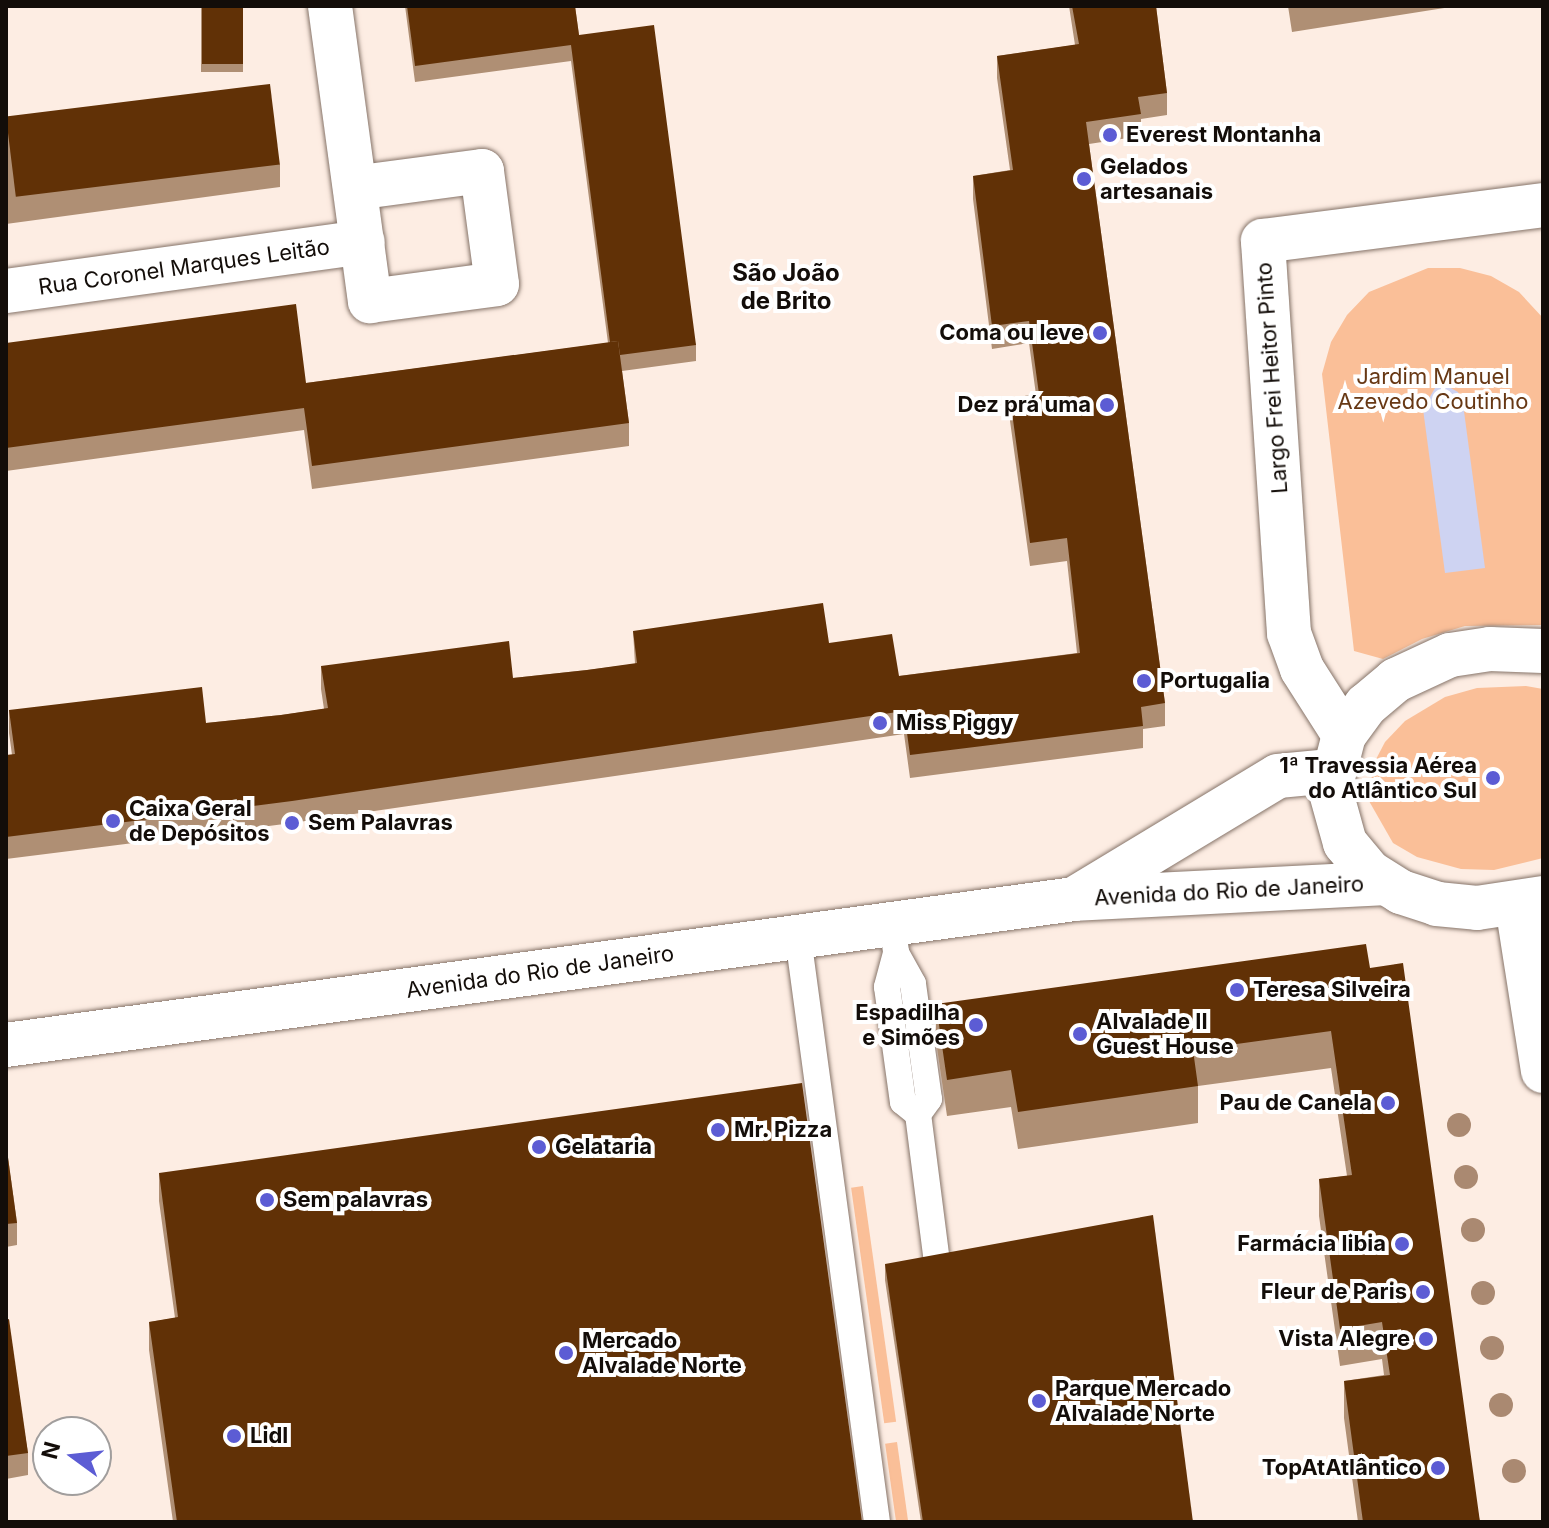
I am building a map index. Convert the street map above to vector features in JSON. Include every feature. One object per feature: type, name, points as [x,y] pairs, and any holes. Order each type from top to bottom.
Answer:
[{"type":"street","points":[[330,6],[370,301],[497,284],[482,171],[355,188]]},
{"type":"street","name":"Largo Frei Heitor Pinto","points":[[1530,901],[1477,908],[1437,904],[1385,883],[1345,843],[1332,808],[1337,753],[1289,633],[1263,241],[1543,205]]},
{"type":"street","name":"Rua Coronel Marques Leitão","points":[[6,291],[363,242]]},
{"type":"street","points":[[1337,753],[1380,692],[1431,662],[1490,649],[1543,651]]},
{"type":"street","name":"Avenida do Rio de Janeiro","points":[[1074,899],[1278,776],[1337,753]]},
{"type":"street","name":"Avenida do Rio de Janeiro","points":[[6,1045],[798,937],[894,938],[1074,899],[1385,883]]},
{"type":"street","points":[[1530,901],[1543,1071]]},
{"type":"lane","points":[[798,937],[877,1522]]},
{"type":"lane","points":[[894,938],[887,987],[902,1095],[918,1114],[938,1270]]},
{"type":"green space","name":"Jardim Manuel Azevedo Coutinho","points":[[1428,268],[1460,268],[1491,276],[1519,292],[1543,318],[1543,625],[1465,626],[1422,639],[1383,659],[1354,651],[1322,374],[1331,342],[1347,315],[1369,292]]},
{"type":"green space","points":[[1526,686],[1543,689],[1543,858],[1494,870],[1461,869],[1417,857],[1393,843],[1369,801],[1373,765],[1385,742],[1405,721],[1445,697],[1477,688]]},
{"type":"green space","points":[[863,1186],[896,1422],[884,1423],[851,1188]]},
{"type":"green space","points":[[897,1442],[908,1522],[896,1522],[885,1444]]},
{"type":"water","points":[[1447,386],[1458,392],[1463,404],[1485,568],[1445,573],[1423,409],[1435,388]]},
{"type":"building","points":[[202,6],[243,6],[243,64],[202,64]]},
{"type":"building","points":[[407,6],[575,6],[579,35],[654,25],[696,345],[620,355],[618,341],[610,342],[571,45],[415,66]]},
{"type":"building","points":[[1072,6],[1156,6],[1167,93],[1138,97],[1141,114],[1086,122],[1165,703],[1141,707],[1143,726],[910,755],[904,711],[292,801],[6,837],[6,755],[15,754],[9,710],[202,687],[206,723],[281,715],[328,708],[321,666],[509,641],[513,678],[587,670],[637,663],[633,631],[823,603],[829,643],[892,634],[899,676],[1080,653],[1067,538],[1030,543],[1010,398],[1039,394],[1029,321],[992,326],[973,176],[1013,170],[997,56],[1079,44]]},
{"type":"building","points":[[270,84],[280,164],[16,197],[6,116]]},
{"type":"building","points":[[296,304],[306,383],[618,341],[629,423],[312,466],[304,408],[6,448],[6,343]]},
{"type":"building","points":[[1366,944],[1370,968],[1403,963],[1480,1522],[1363,1522],[1344,1381],[1390,1375],[1382,1322],[1340,1329],[1319,1179],[1352,1175],[1331,1031],[1193,1050],[1198,1086],[1018,1112],[1011,1070],[947,1080],[936,1004]]},
{"type":"building","name":"Mercado Alvalade Norte","points":[[802,1083],[862,1522],[177,1522],[149,1322],[178,1317],[159,1173]]},
{"type":"building","points":[[6,1143],[17,1223],[6,1224]]},
{"type":"building","name":"Parque Mercado Alvalade Norte","points":[[1153,1215],[1193,1522],[923,1522],[885,1264]]},
{"type":"building","points":[[9,1319],[28,1453],[6,1456],[6,1320]]},
{"type":"place","name":"Everest Montanha","points":[[1110,135]]},
{"type":"place","name":"Gelados artesanais","points":[[1084,179]]},
{"type":"place","name":"Coma ou leve","points":[[1100,333]]},
{"type":"place","name":"Dez prá uma","points":[[1107,405]]},
{"type":"place","name":"Portugalia","points":[[1144,681]]},
{"type":"place","name":"Miss Piggy","points":[[880,723]]},
{"type":"place","name":"1ª Travessia Aérea do Atlântico Sul","points":[[1493,778]]},
{"type":"place","name":"Caixa Geral de Depósitos","points":[[113,821]]},
{"type":"place","name":"Sem Palavras","points":[[292,823]]},
{"type":"place","name":"Teresa Silveira","points":[[1237,990]]},
{"type":"place","name":"Espadilha e Simões","points":[[976,1025]]},
{"type":"place","name":"Alvalade II Guest House","points":[[1080,1034]]},
{"type":"place","name":"Pau de Canela","points":[[1388,1103]]},
{"type":"place","name":"Mr. Pizza","points":[[718,1130]]},
{"type":"place","name":"Gelataria","points":[[539,1147]]},
{"type":"place","name":"Sem palavras","points":[[267,1200]]},
{"type":"place","name":"Farmácia libia","points":[[1402,1244]]},
{"type":"place","name":"Fleur de Paris","points":[[1423,1292]]},
{"type":"place","name":"Vista Alegre","points":[[1426,1339]]},
{"type":"place","name":"Mercado Alvalade Norte","points":[[566,1353]]},
{"type":"place","name":"Parque Mercado Alvalade Norte","points":[[1039,1401]]},
{"type":"place","name":"Lidl","points":[[234,1436]]},
{"type":"place","name":"TopAtAtlântico","points":[[1438,1468]]},
{"type":"district","name":"São João de Brito","points":[[786,287]]}]
